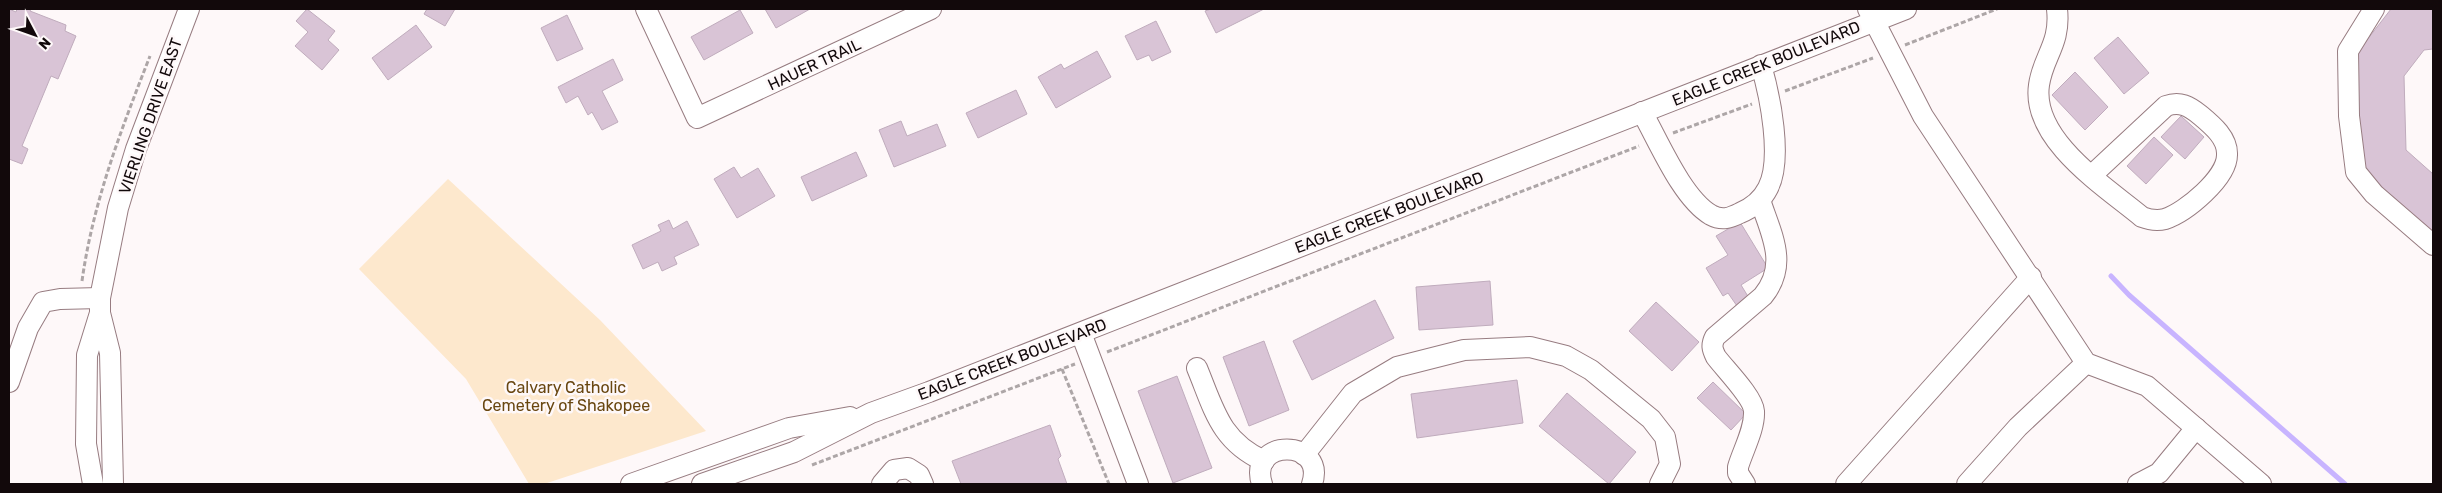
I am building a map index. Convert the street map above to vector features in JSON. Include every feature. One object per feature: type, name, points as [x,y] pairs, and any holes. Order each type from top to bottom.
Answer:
[{"type":"street","name":"VIERLING DRIVE EAST","points":[[93,484],[86,444],[86,355],[100,306],[118,208],[136,149],[189,9]]},
{"type":"street","name":"HAUER TRAIL","points":[[646,9],[697,118],[931,9]]},
{"type":"street","name":"EAGLE CREEK BOULEVARD","points":[[702,484],[794,452],[871,413],[1081,333],[1761,65],[1871,14],[1906,9]]},
{"type":"street","points":[[2058,9],[2058,27],[2054,45],[2039,86],[2042,114],[2053,138],[2092,175],[2142,218],[2151,220],[2165,219],[2186,208],[2205,193],[2223,168],[2228,157],[2226,146],[2215,127],[2189,106],[2176,102],[2166,106],[2092,175]]},
{"type":"street","points":[[2374,9],[2348,51],[2349,116],[2356,172],[2374,194],[2433,245]]},
{"type":"street","points":[[1871,14],[1923,116],[2032,277],[2086,363],[2147,386],[2261,484]]},
{"type":"street","points":[[1642,112],[1692,197],[1712,216],[1722,219],[1731,218],[1748,210],[1760,200],[1768,187],[1772,171],[1773,118],[1770,96],[1761,65]]},
{"type":"street","points":[[1745,484],[1738,473],[1738,467],[1752,425],[1754,410],[1750,400],[1716,357],[1712,349],[1712,342],[1715,337],[1763,296],[1768,289],[1778,264],[1777,252],[1760,200]]},
{"type":"street","points":[[1846,484],[2032,277]]},
{"type":"street","points":[[9,382],[28,328],[43,302],[60,299],[100,306]]},
{"type":"street","name":"VIERLING DRIVE EAST","points":[[100,306],[110,353],[114,484]]},
{"type":"street","points":[[1081,333],[1138,484]]},
{"type":"street","points":[[1304,455],[1353,393],[1397,367],[1464,350],[1530,346],[1566,356],[1591,370],[1651,419],[1666,437],[1670,464],[1660,484]]},
{"type":"street","points":[[1968,484],[2018,427],[2086,363]]},
{"type":"street","points":[[1197,368],[1224,432],[1246,453],[1264,462]]},
{"type":"street","name":"EAGLE CREEK BOULEVARD","points":[[631,484],[789,428],[871,413]]},
{"type":"street","points":[[2138,484],[2166,479],[2196,428]]},
{"type":"street","points":[[1262,484],[1260,470],[1270,454],[1278,450],[1296,450],[1304,455],[1314,471],[1312,484]]},
{"type":"street","points":[[882,484],[894,470],[908,468],[919,475],[923,484]]},
{"type":"path","points":[[804,468],[1997,9]]},
{"type":"path","points":[[1062,370],[1109,484]]},
{"type":"green space","name":"Calvary Catholic Cemetery of Shakopee","points":[[448,179],[600,320],[706,431],[544,484],[529,484],[466,379],[359,269]]},
{"type":"building","points":[[9,9],[16,12],[17,9],[31,9],[30,11],[66,25],[65,31],[76,36],[58,79],[51,76],[22,146],[28,149],[22,164],[9,159]]},
{"type":"building","points":[[307,9],[335,31],[328,40],[339,50],[322,70],[295,46],[308,32],[296,21]]},
{"type":"building","points":[[427,9],[455,9],[445,26],[424,14]]},
{"type":"building","points":[[765,9],[810,9],[776,28]]},
{"type":"building","points":[[1211,9],[1264,9],[1216,33],[1205,11]]},
{"type":"building","points":[[2391,9],[2433,9],[2433,49],[2424,50],[2404,76],[2406,150],[2433,174],[2433,238],[2359,172],[2353,58]]},
{"type":"building","points":[[740,10],[753,33],[704,60],[691,37]]},
{"type":"building","points":[[567,15],[583,49],[557,61],[541,28]]},
{"type":"building","points":[[1156,21],[1171,52],[1152,61],[1149,55],[1137,60],[1125,36]]},
{"type":"building","points":[[416,25],[432,47],[388,80],[372,58]]},
{"type":"building","points":[[2118,37],[2149,73],[2124,94],[2094,58]]},
{"type":"building","points":[[1097,51],[1111,77],[1056,108],[1038,77],[1061,64],[1064,69]]},
{"type":"building","points":[[613,59],[623,80],[602,91],[618,122],[602,130],[592,112],[588,115],[578,96],[566,103],[558,87]]},
{"type":"building","points":[[2075,72],[2108,107],[2085,130],[2052,95]]},
{"type":"building","points":[[1016,90],[1027,114],[978,138],[966,113]]},
{"type":"building","points":[[2181,116],[2204,137],[2185,159],[2161,137]]},
{"type":"building","points":[[901,121],[907,136],[937,124],[946,146],[894,167],[879,130]]},
{"type":"building","points":[[2154,137],[2173,155],[2146,184],[2127,166]]},
{"type":"building","points":[[856,152],[867,176],[812,201],[801,177]]},
{"type":"building","points":[[734,167],[741,178],[758,168],[775,196],[737,218],[714,179]]},
{"type":"building","points":[[669,220],[673,229],[687,221],[699,245],[674,257],[677,264],[662,271],[658,262],[643,269],[632,245],[661,231],[658,225]]},
{"type":"building","points":[[1740,222],[1768,268],[1741,285],[1749,298],[1737,306],[1728,293],[1723,296],[1706,268],[1728,255],[1716,236]]},
{"type":"building","points":[[1490,281],[1493,325],[1419,330],[1416,287]]},
{"type":"building","points":[[1375,300],[1394,338],[1312,380],[1293,341]]},
{"type":"building","points":[[1656,302],[1699,342],[1672,371],[1629,331]]},
{"type":"building","points":[[1264,341],[1289,410],[1249,426],[1223,357]]},
{"type":"building","points":[[1177,376],[1212,468],[1173,483],[1138,391]]},
{"type":"building","points":[[1517,380],[1523,423],[1417,438],[1411,394]]},
{"type":"building","points":[[1713,382],[1746,414],[1731,430],[1697,398]]},
{"type":"building","points":[[1567,393],[1636,452],[1609,484],[1539,426]]},
{"type":"building","points":[[1050,425],[1061,456],[1058,459],[1067,484],[961,484],[952,461]]},
{"type":"waterway","points":[[2111,276],[2129,295],[2345,484]]}]
